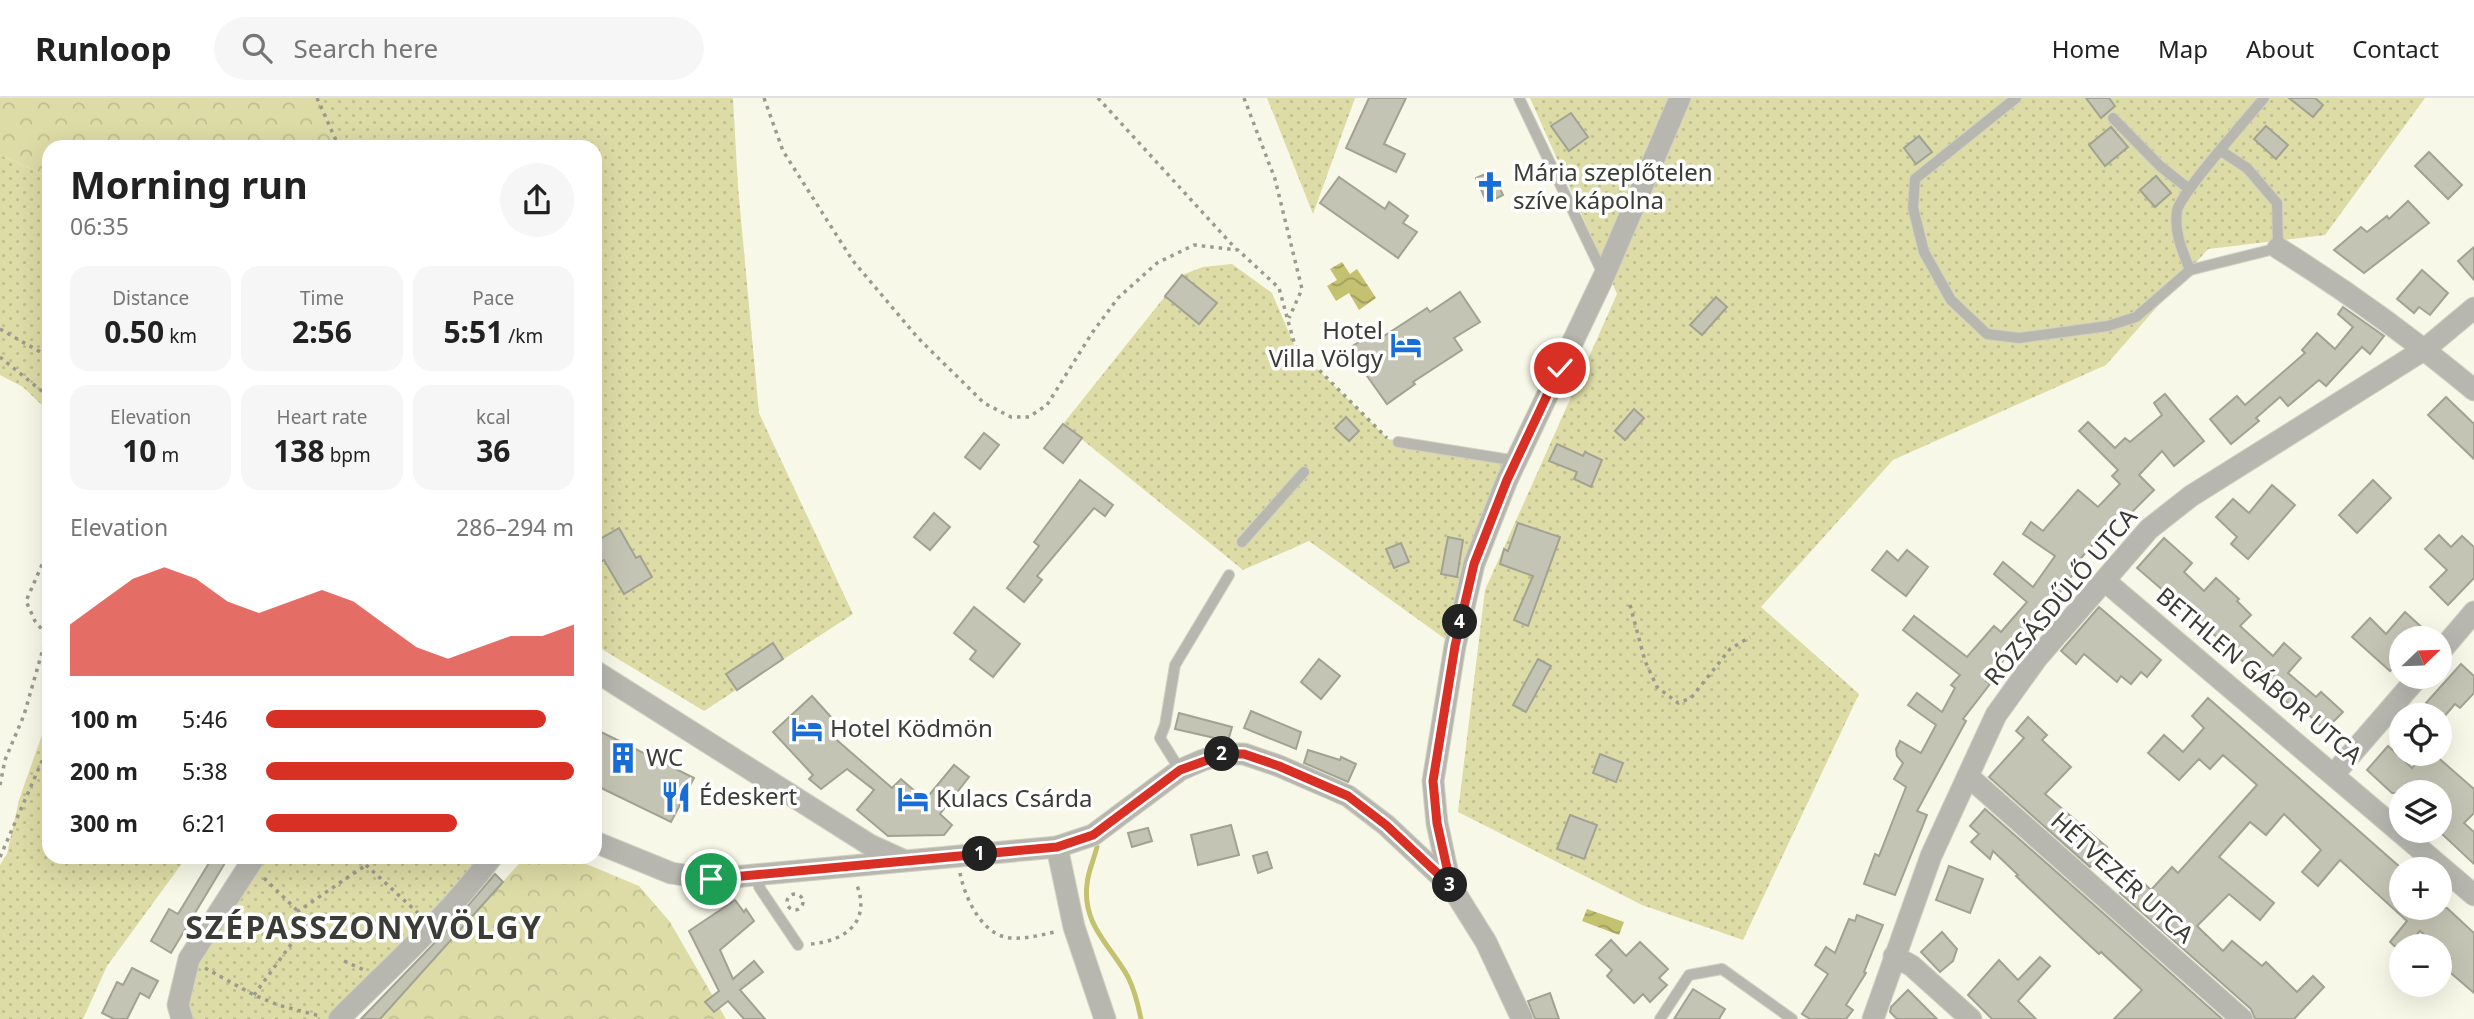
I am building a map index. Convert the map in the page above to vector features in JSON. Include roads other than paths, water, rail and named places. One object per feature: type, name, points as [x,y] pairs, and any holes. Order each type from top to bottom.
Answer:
[{"type":"street","points":[[1451,886],[1437,823],[1433,781],[1455,646],[1474,564],[1517,461],[1604,276],[1680,98]]},
{"type":"street","points":[[2278,248],[2323,276],[2425,349],[2474,390]]},
{"type":"street","name":"RÓZSÁSDŰLŐ UTCA","points":[[1873,1019],[1931,856],[1996,715],[2037,658],[2149,529],[2191,496],[2425,349],[2474,308]]},
{"type":"street","name":"BETHLEN GÁBOR UTCA","points":[[2105,581],[2474,895]]},
{"type":"street","points":[[2452,638],[2474,612]]},
{"type":"street","points":[[602,675],[870,845],[905,860]]},
{"type":"street","points":[[2334,774],[2407,690]]},
{"type":"street","points":[[602,845],[671,873],[711,879],[1057,847],[1093,835],[1180,770],[1224,754],[1244,754],[1348,796],[1386,825],[1451,886],[1486,942],[1522,1019]]},
{"type":"street","name":"HÉTVEZÉR UTCA","points":[[1968,776],[2242,1019]]},
{"type":"street","points":[[1057,847],[1063,886],[1074,927],[1105,1019]]},
{"type":"street","points":[[182,1019],[178,1004],[189,959],[249,864]]},
{"type":"street","points":[[339,1019],[432,926],[486,864]]},
{"type":"street","points":[[1894,957],[1912,966],[1971,1019]]},
{"type":"lane","points":[[1519,98],[1604,276]]},
{"type":"lane","points":[[2016,98],[1915,179],[1913,208],[1924,252],[1951,300],[1987,334],[2019,338],[2108,326],[2136,317],[2190,270],[2278,248],[2277,203],[2246,167],[2221,151]]},
{"type":"lane","points":[[2190,270],[2177,238],[2177,209],[2189,189],[2264,98]]},
{"type":"lane","points":[[2113,118],[2160,166],[2189,189]]},
{"type":"lane","points":[[1398,442],[1517,461]]},
{"type":"lane","points":[[1242,542],[1304,472]]},
{"type":"lane","points":[[1180,770],[1160,738],[1166,725],[1174,665],[1229,575]]},
{"type":"lane","points":[[763,874],[759,887],[798,945]]},
{"type":"lane","points":[[1660,1019],[1689,975],[1722,970],[1792,1019]]},
{"type":"water","points":[[1342,262],[1350,274],[1357,269],[1376,298],[1359,310],[1349,293],[1336,301],[1327,286],[1337,280],[1330,269]]},
{"type":"water","points":[[1587,909],[1624,922],[1619,935],[1582,921]]},
{"type":"waterway","points":[[1097,847],[1087,884],[1089,911],[1099,934],[1128,977],[1141,1019]]},
{"type":"place","name":"Mária szeplőtelen szíve kápolna","points":[[1490,187]]},
{"type":"place","name":"Hotel Villa Völgy","points":[[1406,345]]},
{"type":"place","name":"Hotel Ködmön","points":[[807,729]]},
{"type":"place","name":"WC","points":[[623,758]]},
{"type":"place","name":"Édeskert","points":[[676,797]]},
{"type":"place","name":"Kulacs Csárda","points":[[913,799]]},
{"type":"district","name":"SZÉPASSZONYVÖLGY","points":[[364,928]]}]
